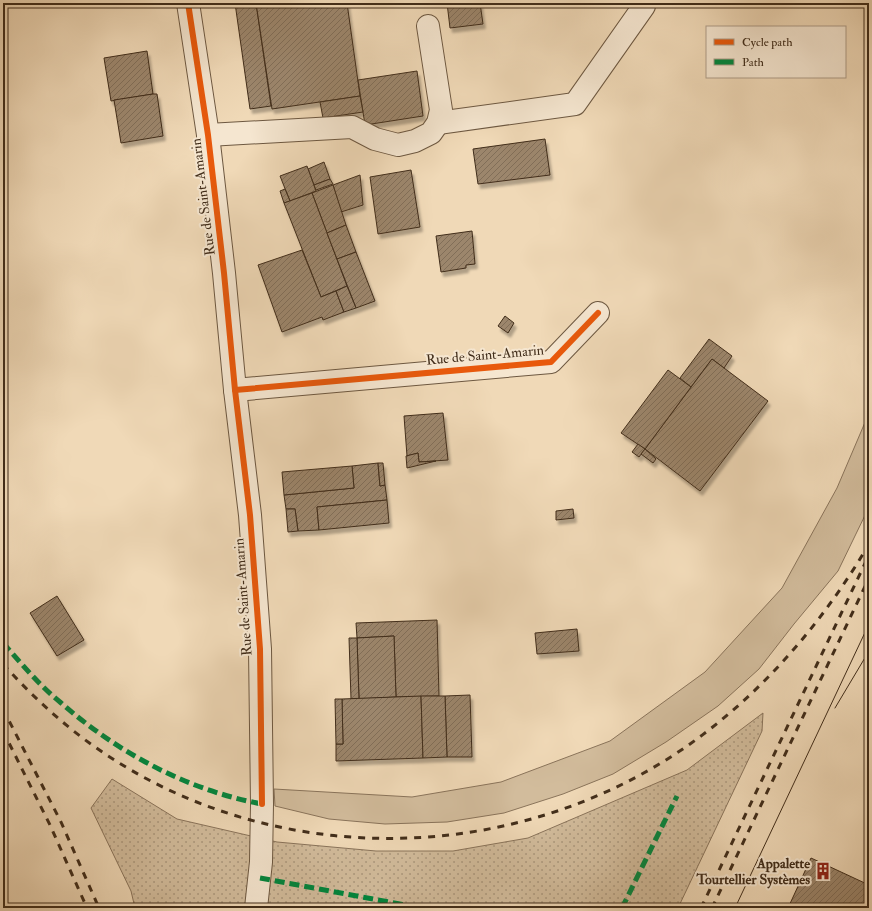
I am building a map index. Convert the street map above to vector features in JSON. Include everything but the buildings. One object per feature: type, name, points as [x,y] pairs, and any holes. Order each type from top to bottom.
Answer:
[{"type":"street","name":"Rue de Saint-Amarin","points":[[188,3],[208,135],[250,515],[260,649],[262,804],[261,862],[256,908]]},
{"type":"street","points":[[438,123],[575,104],[644,6],[644,3]]},
{"type":"street","points":[[208,135],[352,127],[375,139],[398,145],[415,141],[431,133],[438,123],[441,110],[428,26]]},
{"type":"street","name":"Rue de Saint-Amarin","points":[[235,390],[551,362],[598,313]]},
{"type":"shaded area","points":[[869,413],[869,507],[838,571],[759,669],[718,706],[666,742],[613,774],[563,794],[504,813],[447,822],[385,824],[329,819],[275,806],[274,789],[412,797],[501,782],[610,741],[705,672],[782,588],[837,488]]},
{"type":"shaded area","points":[[763,713],[762,731],[678,908],[135,908],[131,891],[91,808],[112,779],[177,819],[277,842],[376,851],[453,851],[528,838],[687,770]]},
{"type":"tram line","points":[[735,908],[869,624]]},
{"type":"tram line","points":[[835,708],[869,651]]},
{"type":"railway","points":[[3,664],[24,687],[47,708],[95,747],[160,786],[229,814],[301,831],[375,838],[450,835],[523,821],[594,797],[661,763],[693,742],[723,719],[752,693],[804,638],[849,576],[869,544]]},
{"type":"railway","points":[[701,908],[869,555]]},
{"type":"railway","points":[[712,908],[869,578]]},
{"type":"railway","points":[[3,709],[61,822],[99,908]]},
{"type":"railway","points":[[3,731],[50,825],[87,908]]},
{"type":"marked path","points":[[3,643],[30,674],[52,695],[82,720],[130,753],[180,779],[234,798],[262,804]]},
{"type":"marked path","points":[[622,908],[677,796]]},
{"type":"marked path","points":[[260,878],[421,908]]},
{"type":"cycle path","points":[[188,3],[208,135],[250,515],[260,649],[262,804]]},
{"type":"cycle path","points":[[235,390],[551,362],[598,313]]},
{"type":"place","name":"Appalette Tourtellier Systèmes","points":[[823,871]]}]
